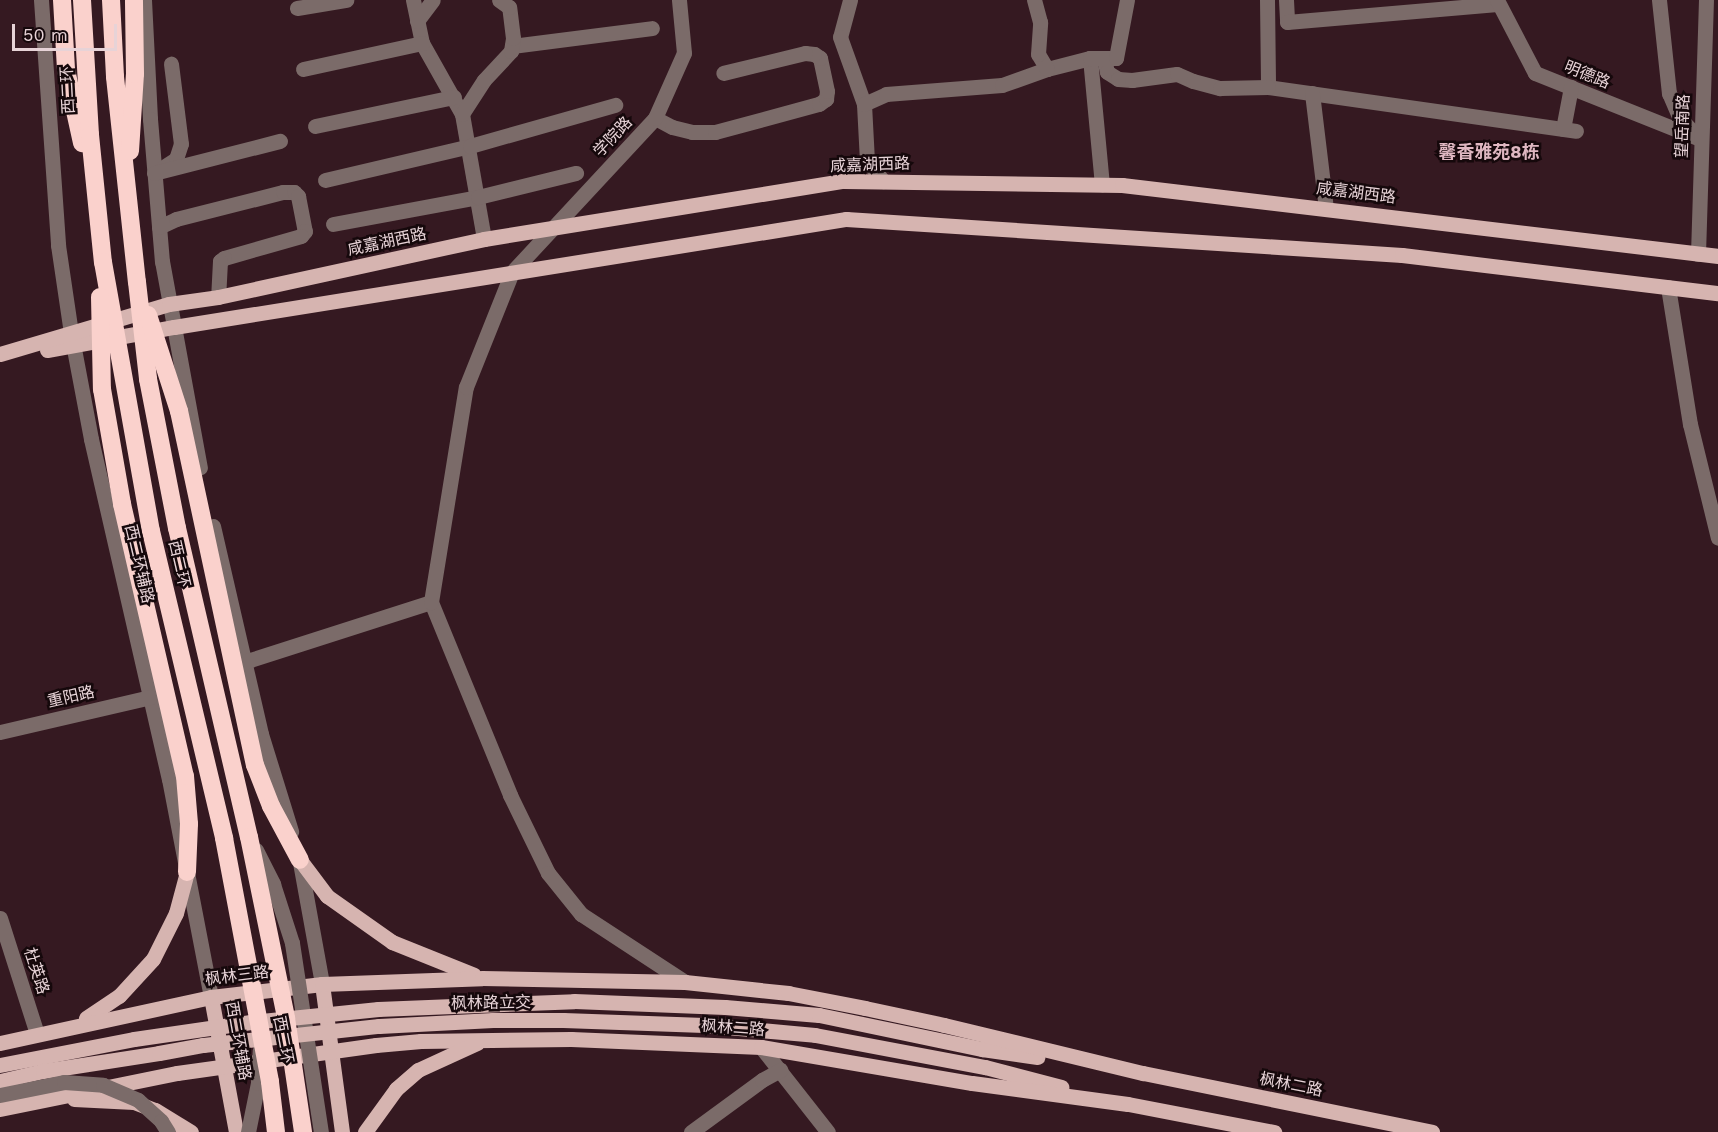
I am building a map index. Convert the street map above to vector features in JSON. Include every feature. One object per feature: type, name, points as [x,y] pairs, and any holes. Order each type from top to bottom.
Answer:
[{"type":"highway","points":[[62,0],[70,88],[96,195]]},
{"type":"highway","name":"西二环","points":[[82,0],[90,135],[103,262],[151,531],[224,838],[259,1020],[276,1132]]},
{"type":"highway","name":"西二环","points":[[111,0],[115,77],[126,192],[148,378],[177,528],[249,837],[286,1018],[303,1132]]},
{"type":"highway","points":[[126,192],[134,105],[134,0]]},
{"type":"highway","points":[[103,262],[100,309],[102,389],[122,504],[185,776],[189,824],[187,872]]},
{"type":"highway","points":[[137,282],[179,411],[255,765],[271,806],[300,860]]},
{"type":"main road","name":"咸嘉湖西路","points":[[0,362],[170,304],[218,297],[484,239],[844,181],[1102,184],[1326,208],[1718,256]]},
{"type":"main road","name":"咸嘉湖西路","points":[[0,354],[72,338],[174,327],[846,219],[1402,255],[1718,294]]},
{"type":"main road","points":[[300,860],[327,896],[393,942],[482,978]]},
{"type":"main road","points":[[63,1027],[81,1021],[120,996],[153,958],[177,913],[187,872]]},
{"type":"main road","name":"枫林二路","points":[[482,978],[685,982],[788,993],[944,1024],[1143,1073],[1432,1132]]},
{"type":"main road","name":"枫林三路","points":[[0,1043],[63,1027],[211,997],[322,984],[482,978]]},
{"type":"main road","points":[[322,984],[342,1132]]},
{"type":"main road","name":"西二环辅路","points":[[211,997],[236,1132]]},
{"type":"main road","name":"枫林路立交","points":[[0,1065],[134,1039],[251,1022],[378,1009],[524,1001],[651,1003],[819,1015],[982,1049]]},
{"type":"main road","name":"枫林路立交","points":[[0,1081],[66,1067],[203,1045],[380,1026],[494,1020],[574,1020],[770,1030],[857,1041],[984,1067]]},
{"type":"main road","name":"枫林二路","points":[[332,1051],[421,1041],[484,1039],[583,1039],[761,1047],[972,1083],[1128,1104],[1274,1132]]},
{"type":"main road","points":[[365,1132],[396,1089],[418,1070],[484,1039]]},
{"type":"main road","name":"枫林二路","points":[[982,1049],[1143,1073]]},
{"type":"main road","points":[[0,1109],[38,1100],[224,1067],[332,1051]]},
{"type":"main road","name":"枫林二路","points":[[984,1067],[1128,1104]]},
{"type":"main road","points":[[38,1100],[134,1102],[155,1110],[191,1132]]},
{"type":"street","name":"西二环辅路","points":[[41,0],[58,245],[72,338],[91,439],[150,694],[211,997]]},
{"type":"street","points":[[144,0],[154,173],[159,227],[174,327],[202,479],[272,775],[300,860],[322,984]]},
{"type":"street","points":[[297,8],[346,0]]},
{"type":"street","points":[[413,0],[422,43],[462,114],[470,146],[484,239]]},
{"type":"street","points":[[417,21],[433,0]]},
{"type":"street","name":"学院路","points":[[512,272],[655,118],[684,53],[679,0]]},
{"type":"street","points":[[850,0],[840,38],[864,104],[867,161],[883,181]]},
{"type":"street","points":[[1034,0],[1040,22],[1038,54],[1047,69]]},
{"type":"street","points":[[864,104],[886,94],[1002,85],[1047,69],[1097,58],[1116,58],[1127,0]]},
{"type":"street","points":[[1267,0],[1268,87]]},
{"type":"street","points":[[1286,0],[1287,22],[1497,2]]},
{"type":"street","points":[[1659,0],[1669,93],[1679,117],[1700,139]]},
{"type":"street","name":"望岳南路","points":[[1698,254],[1706,0]]},
{"type":"street","points":[[462,114],[484,80],[511,51],[507,2]]},
{"type":"street","name":"明德路","points":[[1497,2],[1535,73],[1700,139]]},
{"type":"street","points":[[512,46],[652,28]]},
{"type":"street","points":[[303,69],[422,43]]},
{"type":"street","points":[[655,118],[672,127],[692,132],[715,132],[819,104],[825,99],[827,91],[820,58],[814,54],[805,53],[723,73]]},
{"type":"street","points":[[1097,58],[1107,72],[1118,79],[1132,80],[1177,74],[1220,88],[1268,87],[1569,130],[1570,87]]},
{"type":"street","points":[[1097,58],[1102,184]]},
{"type":"street","points":[[154,173],[176,159],[181,144],[171,64]]},
{"type":"street","points":[[1312,93],[1326,208]]},
{"type":"street","points":[[315,126],[454,97]]},
{"type":"street","points":[[325,180],[470,146],[615,105]]},
{"type":"street","points":[[154,173],[280,141]]},
{"type":"street","points":[[333,224],[478,197],[576,173]]},
{"type":"street","points":[[159,227],[176,219],[283,192],[294,192],[298,196],[305,231],[301,236],[220,261],[218,297]]},
{"type":"street","points":[[512,272],[466,387],[431,602],[510,795],[548,873],[581,914],[685,982]]},
{"type":"street","points":[[1668,287],[1690,424],[1718,537]]},
{"type":"street","points":[[244,662],[431,602]]},
{"type":"street","name":"重阳路","points":[[0,725],[150,694]]},
{"type":"street","name":"重阳路","points":[[0,732],[150,694]]},
{"type":"street","points":[[249,837],[273,884],[292,943],[321,1132]]},
{"type":"street","name":"杜英路","points":[[0,918],[32,1035]]},
{"type":"street","name":"杜英路","points":[[0,953],[32,1035]]},
{"type":"street","points":[[248,1132],[258,1083],[259,1020]]},
{"type":"street","points":[[761,1047],[823,1131]]},
{"type":"street","points":[[691,1132],[762,1080],[780,1070]]},
{"type":"street","points":[[0,1095],[64,1082],[103,1085],[138,1100],[161,1121],[168,1132]]},
{"type":"district","name":"馨香雅苑8栋","points":[[1489,152]]}]
